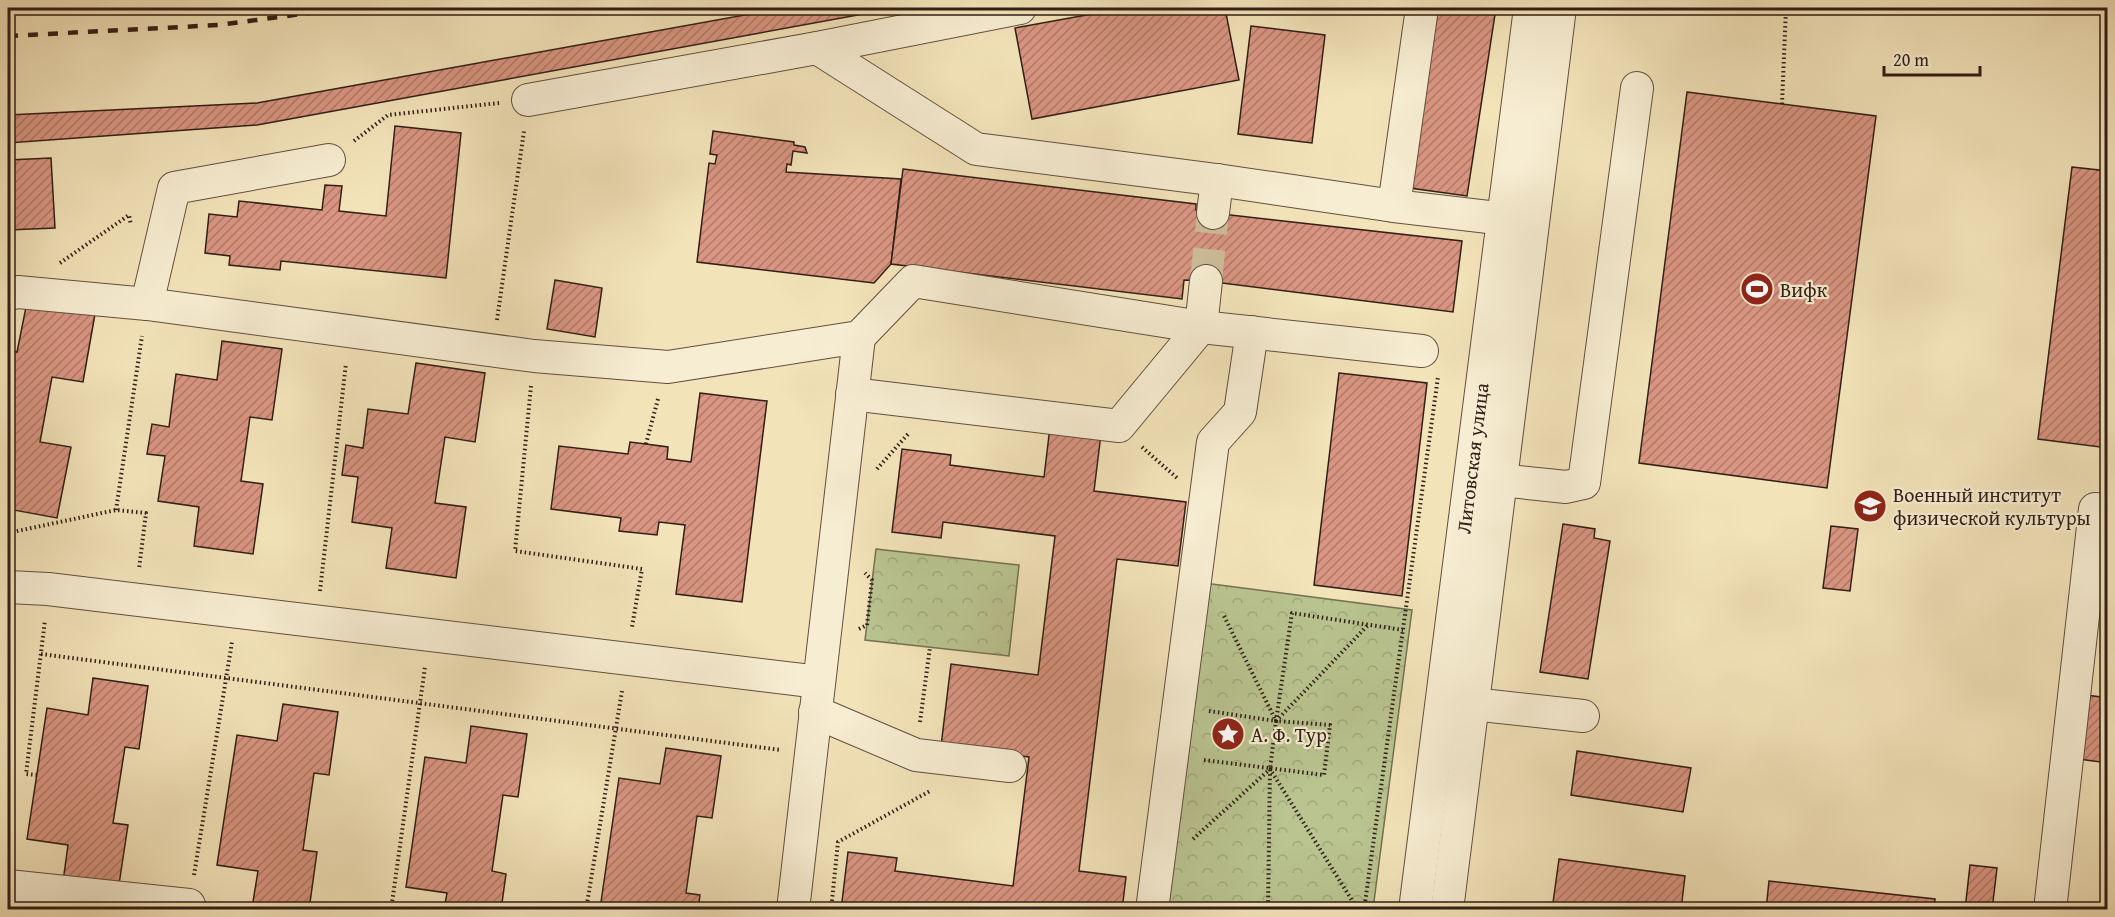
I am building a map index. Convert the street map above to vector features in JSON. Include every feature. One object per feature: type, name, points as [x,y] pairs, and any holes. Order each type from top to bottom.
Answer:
[{"type":"street","points":[[528,100],[817,48],[1020,8]]},
{"type":"street","points":[[1394,206],[1422,8]]},
{"type":"street","name":"Литовская улица","points":[[1447,909],[1501,480],[1530,8]]},
{"type":"street","name":"Литовская улица","points":[[1415,909],[1470,477],[1560,8]]},
{"type":"street","points":[[817,48],[976,149],[1217,180],[1394,206],[1518,220]]},
{"type":"street","points":[[1470,477],[1566,487],[1584,483],[1637,88]]},
{"type":"street","points":[[147,304],[174,188],[329,160]]},
{"type":"street","points":[[1213,213],[1217,180]]},
{"type":"street","points":[[792,909],[859,337],[913,281],[1201,327],[1251,332],[1430,364]]},
{"type":"street","points":[[852,394],[1119,426],[1201,327],[1206,281]]},
{"type":"street","points":[[13,293],[147,304],[349,333],[493,349],[534,356],[668,367],[859,337]]},
{"type":"street","points":[[1152,909],[1213,442],[1240,412],[1251,332]]},
{"type":"street","points":[[2050,909],[2095,510],[2108,510]]},
{"type":"street","points":[[8,587],[48,589],[819,682]]},
{"type":"street","points":[[1441,701],[1582,716]]},
{"type":"street","points":[[815,712],[916,755],[1010,766]]},
{"type":"street","points":[[1424,833],[1456,836]]},
{"type":"street","points":[[8,886],[189,907]]},
{"type":"path","points":[[1782,104],[1786,8]]},
{"type":"path","points":[[329,160],[388,115],[528,100],[493,349]]},
{"type":"path","points":[[13,293],[129,215],[131,226]]},
{"type":"path","points":[[116,510],[147,304]]},
{"type":"path","points":[[317,621],[349,333]]},
{"type":"path","points":[[534,356],[515,551],[642,569],[586,909]]},
{"type":"path","points":[[1364,909],[1403,630],[1430,364]]},
{"type":"path","points":[[646,444],[668,367]]},
{"type":"path","points":[[875,471],[934,404]]},
{"type":"path","points":[[1119,426],[1205,503]]},
{"type":"path","points":[[8,533],[116,510],[146,513],[135,600]]},
{"type":"path","points":[[37,775],[26,774],[48,589]]},
{"type":"path","points":[[189,907],[237,612]]},
{"type":"path","points":[[1268,909],[1270,769],[1292,613],[1403,630]]},
{"type":"path","points":[[1224,615],[1276,721]]},
{"type":"path","points":[[1276,721],[1368,625]]},
{"type":"path","points":[[391,909],[418,705],[430,635]]},
{"type":"path","points":[[916,755],[930,647]]},
{"type":"path","points":[[41,654],[418,705],[810,754]]},
{"type":"path","points":[[1173,755],[1324,775],[1330,725],[1276,721],[1179,707]]},
{"type":"path","points":[[1158,872],[1270,769]]},
{"type":"path","points":[[1270,769],[1358,909]]},
{"type":"path","points":[[831,909],[838,842],[931,790]]},
{"type":"green space","points":[[876,549],[1019,565],[1009,656],[865,640]]},
{"type":"green space","points":[[1204,583],[1412,610],[1373,909],[1193,910],[1162,905]]},
{"type":"building","points":[[783,8],[896,8],[257,125],[8,143],[8,115],[257,103]]},
{"type":"building","points":[[1125,8],[1225,8],[1239,80],[1032,119],[1015,28]]},
{"type":"building","points":[[1438,8],[1496,8],[1467,196],[1410,188]]},
{"type":"building","points":[[1251,26],[1325,35],[1312,143],[1238,134]]},
{"type":"building","name":"Вифк","points":[[1687,92],[1876,116],[1827,488],[1639,463]]},
{"type":"building","points":[[395,126],[461,133],[446,278],[281,261],[280,270],[229,265],[230,256],[205,253],[209,214],[237,217],[239,201],[322,210],[325,185],[342,186],[339,211],[386,216]]},
{"type":"building","points":[[713,131],[794,142],[794,145],[805,147],[807,153],[793,151],[791,165],[787,164],[786,172],[901,179],[891,264],[874,283],[697,262],[709,163],[715,164],[717,155],[710,154]]},
{"type":"building","points":[[51,158],[55,228],[8,230],[8,160]]},
{"type":"building","points":[[2072,167],[2108,171],[2108,448],[2038,439]]},
{"type":"building","points":[[903,169],[1196,204],[1196,210],[1213,213],[1462,241],[1453,312],[1206,281],[1184,280],[1182,299],[891,264]]},
{"type":"building","points":[[555,280],[602,288],[595,337],[547,329]]},
{"type":"building","points":[[27,302],[95,314],[83,382],[52,377],[40,442],[71,447],[57,518],[8,509],[8,350],[17,352]]},
{"type":"building","points":[[222,341],[282,349],[272,420],[250,417],[241,481],[263,484],[253,554],[194,546],[199,507],[158,501],[165,456],[147,454],[152,424],[169,427],[176,374],[217,380]]},
{"type":"building","points":[[416,363],[485,373],[475,442],[445,437],[435,503],[466,507],[456,578],[386,568],[392,528],[352,522],[358,477],[342,475],[346,445],[363,448],[368,409],[408,414]]},
{"type":"building","points":[[1339,373],[1427,383],[1402,596],[1314,585]]},
{"type":"building","points":[[700,393],[767,401],[742,602],[676,594],[685,525],[659,522],[657,535],[619,531],[621,518],[551,509],[559,446],[628,454],[630,442],[668,447],[667,459],[691,462]]},
{"type":"building","points":[[1050,427],[1101,434],[1094,491],[1186,502],[1178,566],[1117,559],[1079,871],[1126,877],[1122,910],[841,910],[848,852],[897,858],[895,871],[1013,886],[1029,757],[941,746],[951,664],[1038,675],[1055,536],[943,522],[941,538],[892,532],[902,449],[951,455],[950,465],[1044,477]]},
{"type":"building","points":[[1563,524],[1595,529],[1594,538],[1610,541],[1588,679],[1540,672]]},
{"type":"building","points":[[1831,526],[1858,529],[1850,591],[1823,588]]},
{"type":"building","points":[[93,678],[148,686],[139,749],[125,747],[113,823],[128,825],[118,891],[63,882],[68,845],[27,839],[47,708],[88,715]]},
{"type":"building","points":[[2064,692],[2108,698],[2108,763],[2056,756]]},
{"type":"building","points":[[283,704],[338,712],[329,775],[314,773],[303,850],[317,852],[309,910],[252,908],[258,871],[217,865],[237,735],[277,741]]},
{"type":"building","points":[[471,726],[527,734],[518,797],[503,795],[492,871],[506,874],[501,910],[444,910],[447,893],[406,887],[425,757],[466,763]]},
{"type":"building","points":[[666,748],[721,756],[712,818],[697,816],[686,893],[700,895],[698,910],[600,909],[619,778],[660,784]]},
{"type":"building","points":[[1577,751],[1691,768],[1683,812],[1571,795]]},
{"type":"building","points":[[1559,859],[1685,876],[1681,910],[1552,910]]},
{"type":"building","points":[[1970,865],[1997,868],[1992,910],[1965,910]]},
{"type":"building","points":[[2108,868],[2108,910],[2102,910]]},
{"type":"building","points":[[1769,881],[1935,899],[1934,910],[1766,910]]},
{"type":"tunnel","points":[[1206,281],[1213,213]]},
{"type":"railway","points":[[8,12],[81,8]]},
{"type":"railway","points":[[8,36],[219,25],[347,8]]},
{"type":"place","name":"Вифк","points":[[1757,289]]},
{"type":"place","name":"Военный институт физической культуры","points":[[1870,506]]},
{"type":"place","name":"А. Ф. Тур","points":[[1228,734]]}]
